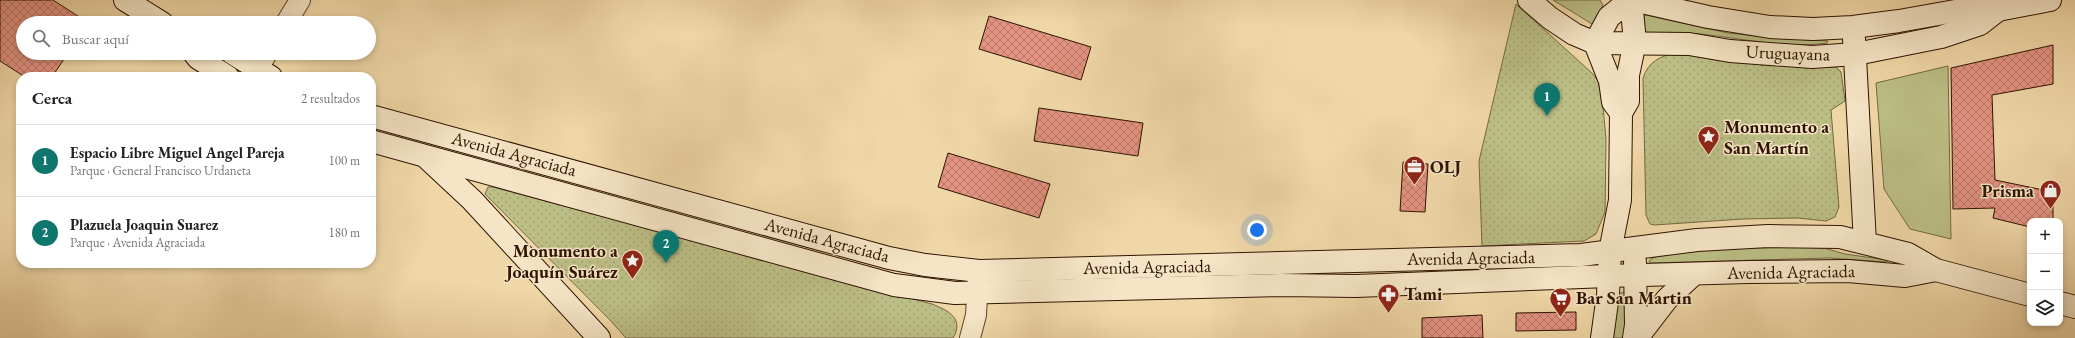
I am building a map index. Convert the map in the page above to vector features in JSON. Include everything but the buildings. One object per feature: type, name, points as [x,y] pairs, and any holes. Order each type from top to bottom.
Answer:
[{"type":"main road","points":[[125,0],[151,16]]},
{"type":"main road","points":[[1529,0],[1550,18],[1574,34],[1595,43],[1610,80],[1613,102],[1621,114]]},
{"type":"main road","points":[[1595,43],[1609,17],[1632,0]]},
{"type":"main road","points":[[1602,338],[1610,252],[1620,200],[1621,114],[1628,101],[1628,75],[1635,42],[1632,0]]},
{"type":"main road","name":"Uruguayana","points":[[1632,0],[1708,17],[1770,27],[1813,29],[1853,27],[1978,7],[1998,10],[2041,1]]},
{"type":"main road","name":"Uruguayana","points":[[1595,43],[1635,42],[1689,44],[1730,51],[1812,57],[1856,54],[1941,37],[1980,24],[1998,10]]},
{"type":"main road","points":[[1853,27],[1856,54],[1865,243]]},
{"type":"main road","points":[[201,60],[220,72]]},
{"type":"main road","points":[[250,60],[265,66]]},
{"type":"main road","name":"Avenida Agraciada","points":[[376,117],[889,258],[925,265],[979,271],[1581,255],[1697,240],[1768,236],[1840,238],[1865,243],[1908,254],[1936,270],[2027,294]]},
{"type":"main road","name":"Avenida Agraciada","points":[[376,142],[894,285],[932,292],[977,293],[1281,285],[1356,286],[1637,275],[1848,270],[1905,276],[1936,270]]},
{"type":"main road","points":[[424,156],[472,200],[599,338]]},
{"type":"main road","points":[[1620,200],[1634,247],[1637,275],[1636,325],[1634,338]]},
{"type":"main road","points":[[1637,338],[1667,300],[1694,274]]},
{"type":"main road","points":[[2063,304],[2075,307]]},
{"type":"street","points":[[290,16],[300,0]]},
{"type":"street","points":[[970,338],[976,315],[979,271]]},
{"type":"green space","points":[[1553,0],[1600,0],[1603,5],[1592,24]]},
{"type":"green space","points":[[1516,4],[1593,74],[1601,85],[1606,139],[1605,212],[1596,234],[1584,241],[1482,246],[1479,161]]},
{"type":"green space","points":[[1646,15],[1728,33],[1828,41],[1827,43],[1795,45],[1693,33],[1645,34],[1642,18]]},
{"type":"green space","points":[[1676,53],[1762,65],[1836,67],[1841,72],[1845,101],[1831,110],[1839,207],[1835,217],[1826,221],[1798,218],[1743,219],[1654,225],[1650,224],[1646,215],[1643,78],[1645,72],[1651,64],[1660,58]]},
{"type":"green space","points":[[1948,66],[1951,239],[1910,229],[1884,189],[1876,83]]},
{"type":"green space","points":[[488,187],[493,187],[932,304],[953,316],[957,325],[956,331],[953,338],[626,338],[485,194]]},
{"type":"green space","points":[[1792,247],[1824,248],[1845,254],[1887,260],[1887,262],[1829,258],[1650,263],[1649,261],[1656,257],[1691,252]]},
{"type":"green space","points":[[1623,292],[1627,295],[1624,338],[1611,338],[1618,295]]},
{"type":"place","name":"Espacio Libre Miguel Angel Pareja","points":[[1547,116]]},
{"type":"place","name":"Monumento a San Martín","points":[[1709,156]]},
{"type":"place","name":"OLJ","points":[[1414,186]]},
{"type":"place","name":"Prisma","points":[[2050,210]]},
{"type":"place","name":"Plazuela Joaquin Suarez","points":[[666,263]]},
{"type":"place","name":"Monumento a Joaquín Suárez","points":[[633,280]]},
{"type":"place","name":"Tami","points":[[1389,314]]},
{"type":"place","name":"Bar San Martin","points":[[1561,318]]}]
